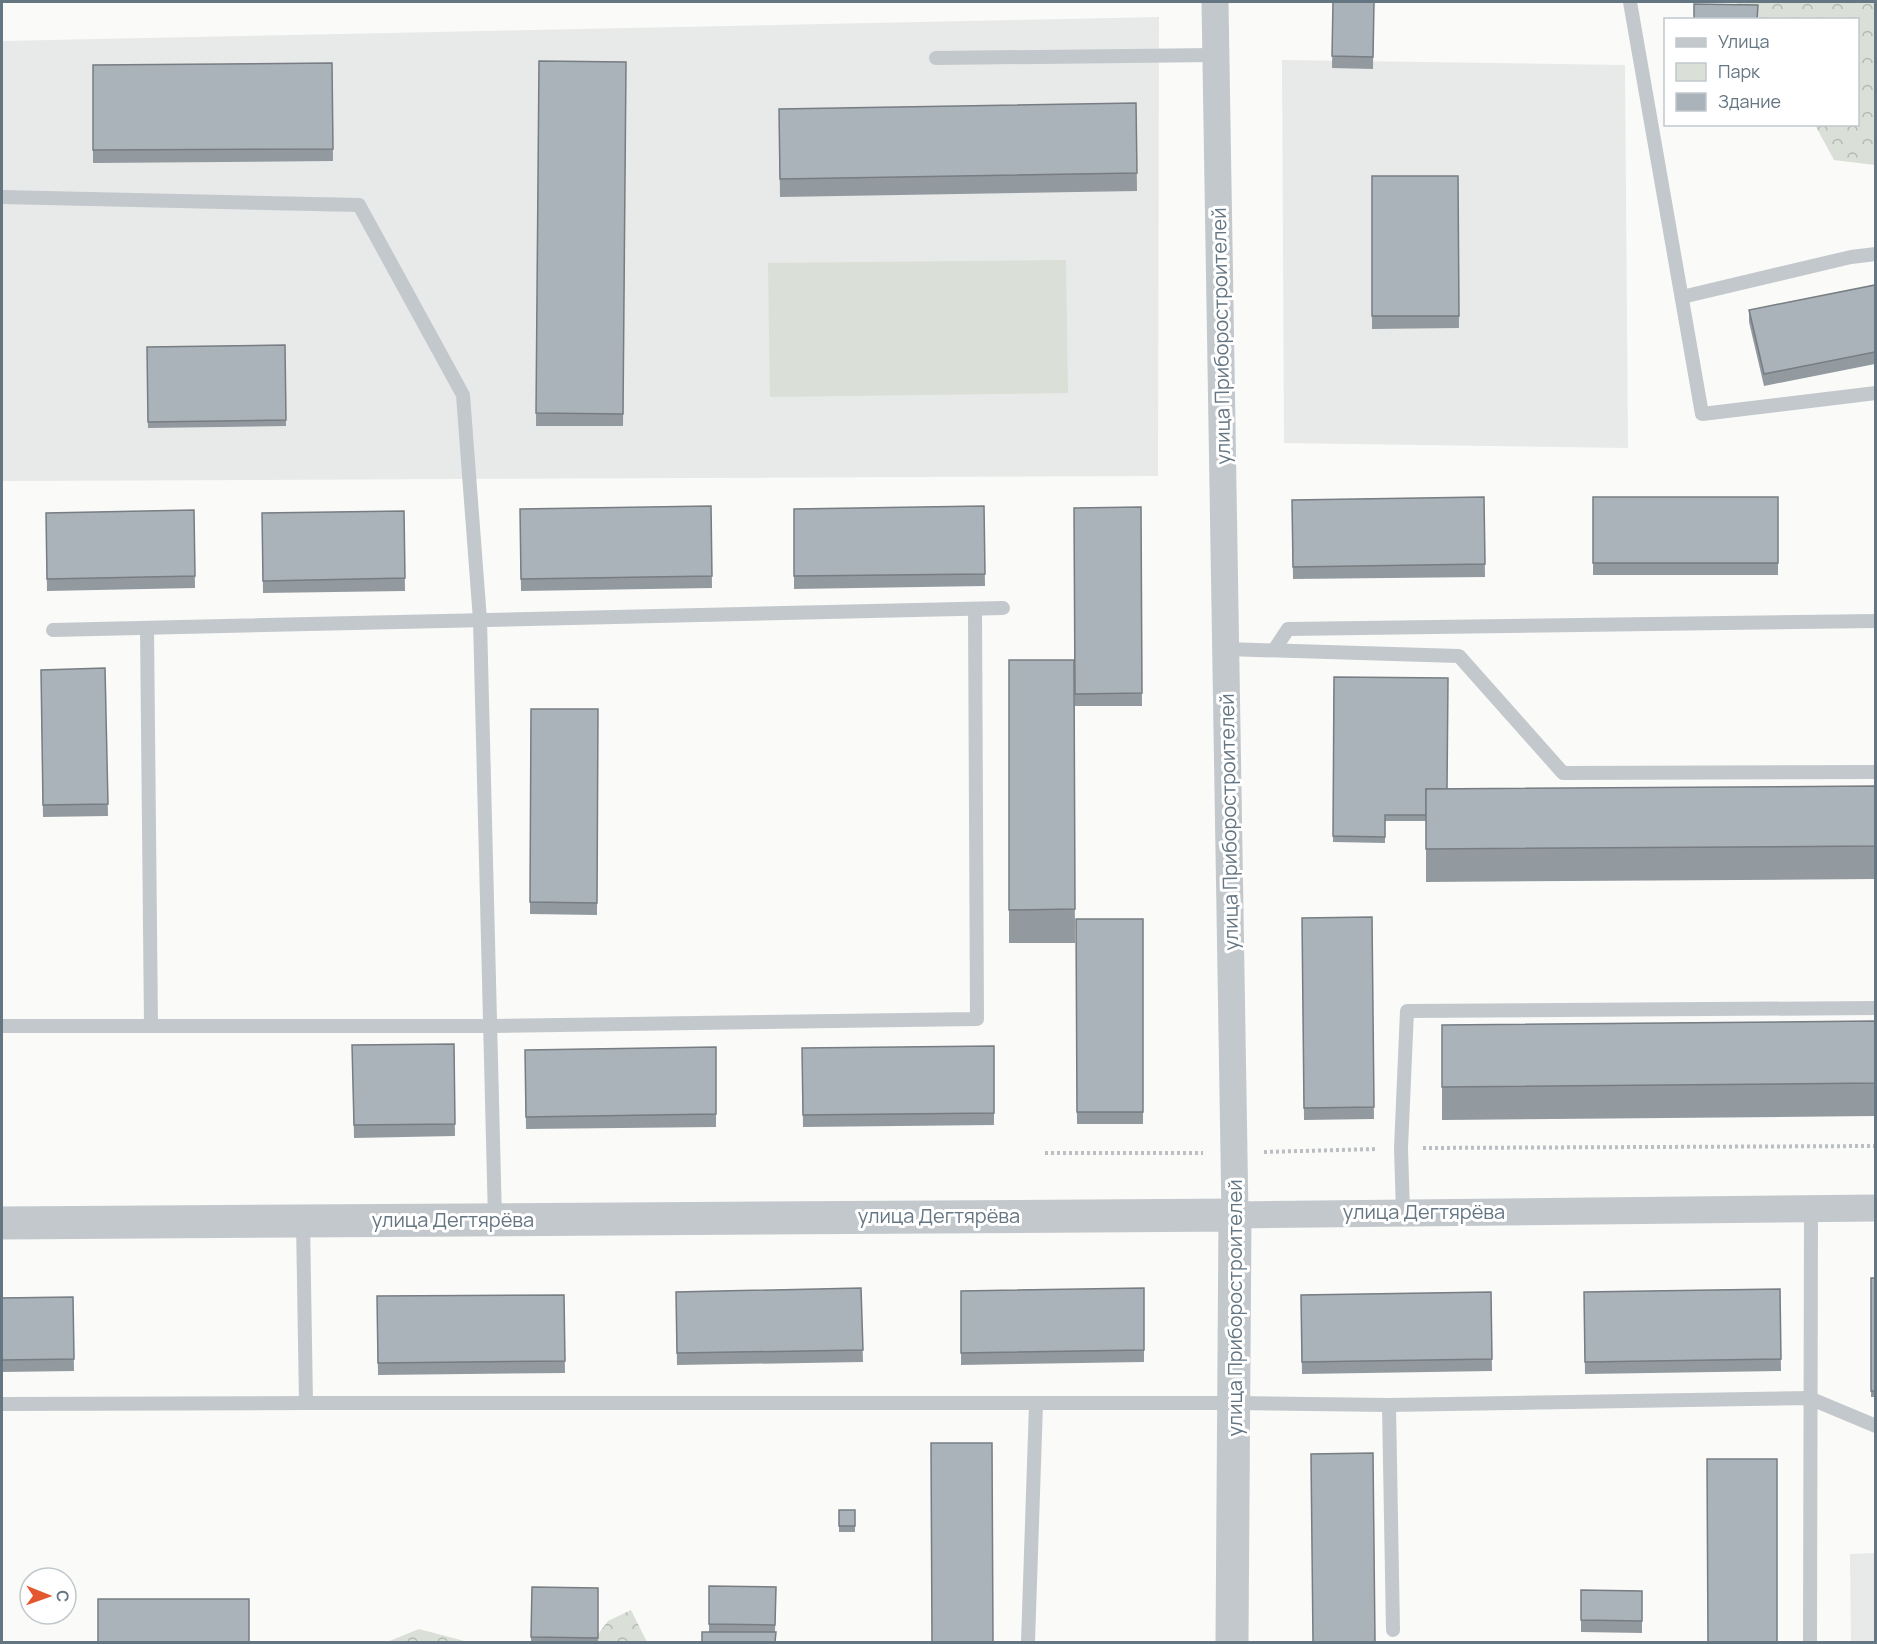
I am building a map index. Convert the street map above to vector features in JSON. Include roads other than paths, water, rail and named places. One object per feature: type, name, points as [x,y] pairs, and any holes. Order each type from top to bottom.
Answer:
[{"type":"street","name":"улица Приборостроителей","points":[[1215,2],[1236,1215],[1232,1642]]},
{"type":"street","name":"улица Дегтярёва","points":[[2,1223],[1236,1215],[1875,1208]]},
{"type":"lane","points":[[1630,2],[1702,414],[1875,393]]},
{"type":"lane","points":[[936,58],[1216,55]]},
{"type":"lane","points":[[2,197],[359,204],[463,395],[480,620],[495,1220]]},
{"type":"lane","points":[[1682,297],[1851,257],[1875,254]]},
{"type":"lane","points":[[53,630],[1003,608]]},
{"type":"lane","points":[[2,1026],[490,1026],[977,1018],[975,609]]},
{"type":"lane","points":[[1275,650],[1288,629],[1875,621]]},
{"type":"lane","points":[[147,628],[151,1026]]},
{"type":"lane","points":[[1226,649],[1459,656],[1563,773],[1875,772]]},
{"type":"lane","points":[[1403,1213],[1401,1148],[1407,1011],[1875,1008]]},
{"type":"lane","points":[[1810,1642],[1811,1209]]},
{"type":"lane","points":[[303,1221],[306,1403]]},
{"type":"lane","points":[[2,1404],[1389,1405],[1809,1398],[1875,1426]]},
{"type":"lane","points":[[1028,1642],[1036,1404]]},
{"type":"lane","points":[[1389,1405],[1393,1630]]}]
